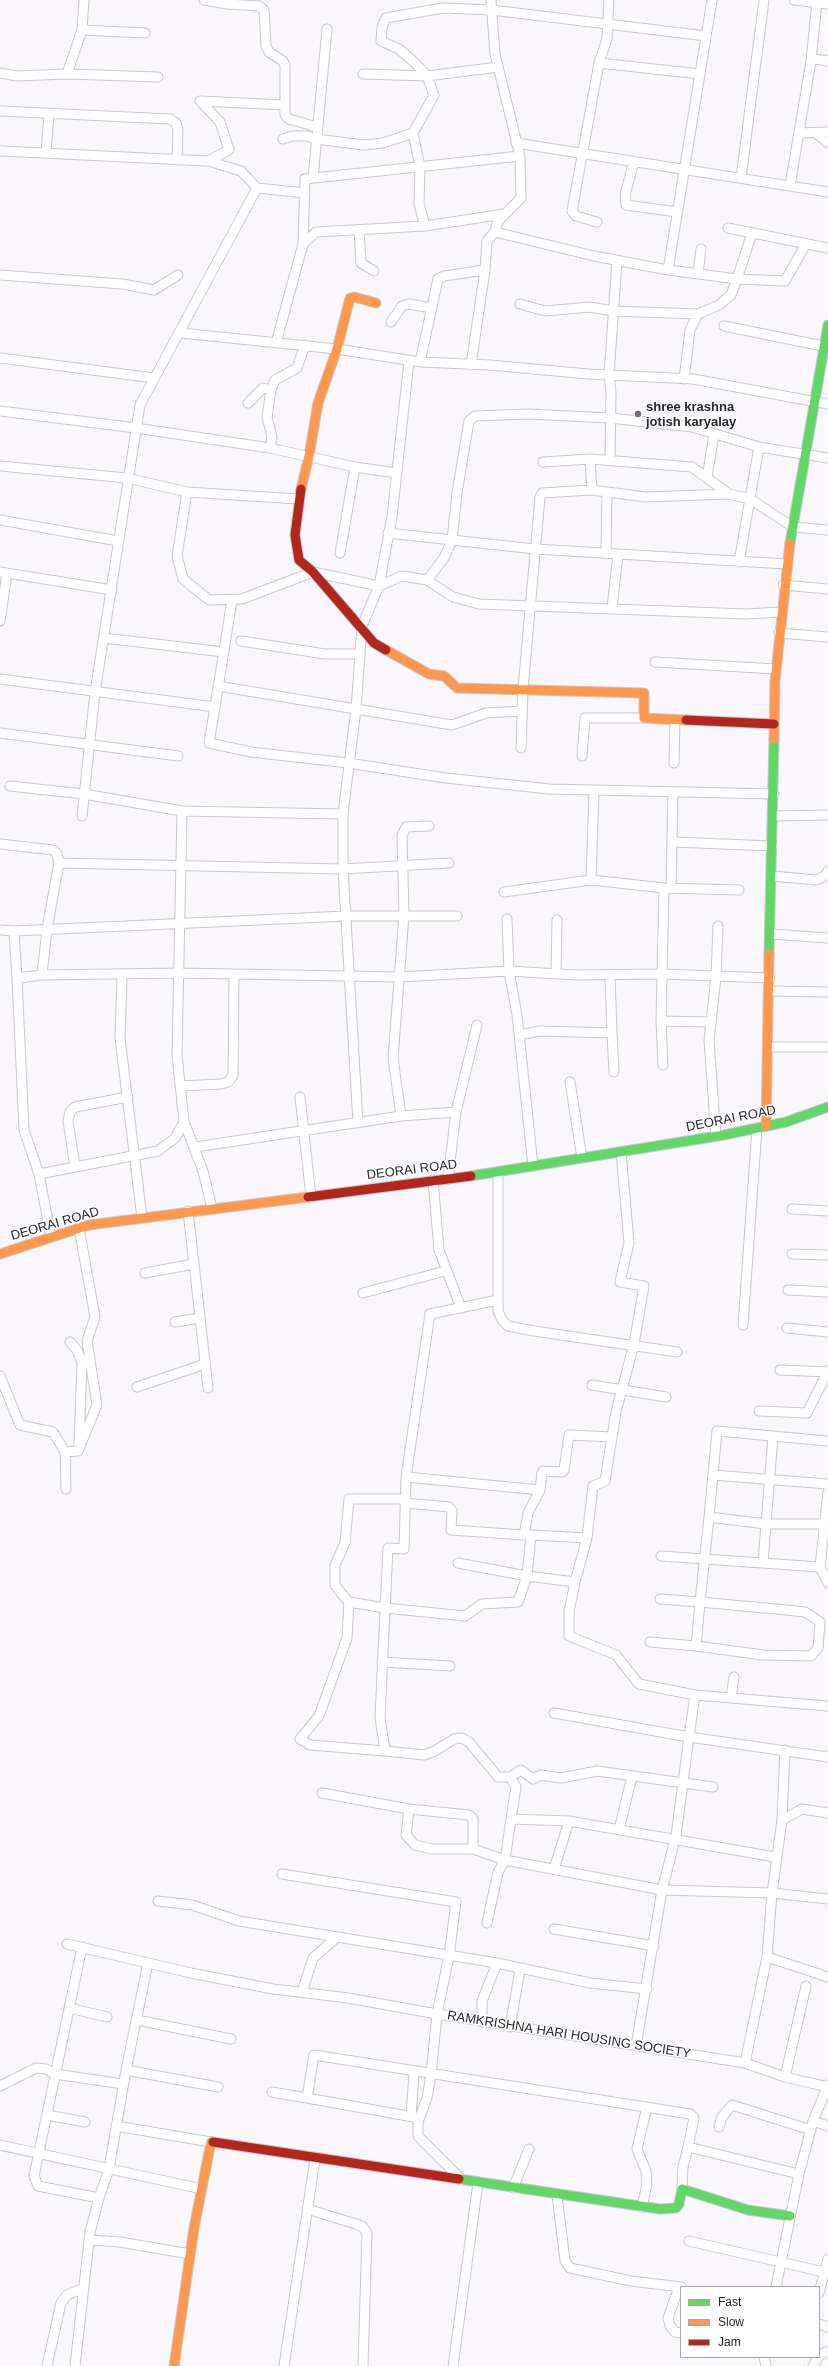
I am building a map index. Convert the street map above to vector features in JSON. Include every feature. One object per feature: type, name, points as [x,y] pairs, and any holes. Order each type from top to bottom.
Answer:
[{"type":"street","points":[[67,74],[82,30],[84,0]]},
{"type":"street","points":[[204,0],[227,4],[258,6],[264,10],[266,46],[269,52],[283,61],[285,66],[285,115],[288,119],[317,127]]},
{"type":"street","points":[[471,365],[485,270],[487,241],[495,232],[498,221],[521,198],[520,156],[498,68],[491,0]]},
{"type":"street","points":[[597,222],[576,216],[572,211],[599,63],[606,39],[609,0]]},
{"type":"street","points":[[668,270],[683,168],[712,0]]},
{"type":"street","points":[[741,178],[764,0]]},
{"type":"street","points":[[794,0],[828,4]]},
{"type":"street","points":[[790,186],[811,61],[817,2]]},
{"type":"street","points":[[425,226],[419,204],[420,167],[413,133],[434,95],[426,76],[399,49],[381,41],[382,26],[386,18],[442,8],[492,10],[706,36]]},
{"type":"street","points":[[313,178],[327,29]]},
{"type":"street","points":[[82,30],[145,33]]},
{"type":"street","points":[[811,61],[815,59],[828,61]]},
{"type":"street","points":[[599,63],[700,74]]},
{"type":"street","points":[[363,74],[426,76],[498,68]]},
{"type":"street","points":[[0,73],[17,76],[67,74],[158,76]]},
{"type":"street","points":[[208,161],[229,150],[220,122],[200,101],[284,105]]},
{"type":"street","points":[[0,111],[170,119],[176,123],[178,129],[177,160]]},
{"type":"street","points":[[46,153],[49,114]]},
{"type":"street","points":[[799,133],[828,132]]},
{"type":"street","points":[[283,140],[292,136],[307,136],[316,139],[364,145],[384,143],[413,133]]},
{"type":"street","points":[[816,133],[828,143]]},
{"type":"street","points":[[516,143],[634,160],[828,192]]},
{"type":"street","points":[[0,151],[208,161],[241,172],[257,188],[305,193]]},
{"type":"street","points":[[276,342],[303,244],[305,179],[520,156]]},
{"type":"street","points":[[634,160],[625,195],[626,205],[677,212]]},
{"type":"street","points":[[82,816],[95,692],[112,590],[127,478],[140,405],[181,333],[257,188]]},
{"type":"street","points":[[303,244],[316,232],[425,226],[504,214]]},
{"type":"street","points":[[728,228],[828,248]]},
{"type":"street","points":[[359,230],[361,263],[374,272]]},
{"type":"street","points":[[495,232],[617,261],[668,270],[737,278],[785,281],[806,244]]},
{"type":"street","points":[[520,304],[545,311],[590,307],[613,310],[698,314],[719,305],[731,295],[752,233]]},
{"type":"street","points":[[698,274],[701,249]]},
{"type":"street","points":[[610,460],[609,375],[617,261]]},
{"type":"street","points":[[420,362],[438,279],[444,276],[485,270]]},
{"type":"street","points":[[0,275],[122,284],[154,290],[178,275]]},
{"type":"street","points":[[376,303],[354,297],[350,298],[337,348],[318,403],[309,456],[298,499],[295,535],[299,560],[313,572],[362,626],[374,643],[428,674],[444,676],[457,688],[644,693],[644,718]]},
{"type":"street","points":[[391,322],[402,306],[408,304],[431,308]]},
{"type":"street","points":[[684,379],[690,330],[698,314]]},
{"type":"street","points":[[743,1325],[768,1047],[774,794],[774,724],[779,633],[786,564],[814,401],[824,368],[823,346],[828,325]]},
{"type":"street","points":[[724,326],[823,346]]},
{"type":"street","points":[[181,333],[337,348],[409,361],[684,379],[828,404]]},
{"type":"street","points":[[270,448],[272,437],[267,417],[271,390],[275,380],[297,368],[305,346]]},
{"type":"street","points":[[0,358],[154,378]]},
{"type":"street","points":[[358,1123],[342,869],[343,814],[348,763],[356,709],[362,626],[379,586],[397,473],[409,361]]},
{"type":"street","points":[[248,403],[263,388],[271,390]]},
{"type":"street","points":[[0,411],[136,428],[270,448],[355,467],[397,473]]},
{"type":"street","points":[[427,580],[444,558],[452,540],[457,493],[469,421],[475,416],[528,414],[610,418],[692,427],[714,435],[759,447],[805,453],[828,458]]},
{"type":"street","points":[[707,477],[714,435]]},
{"type":"street","points":[[739,562],[759,447]]},
{"type":"street","points":[[590,459],[592,490]]},
{"type":"street","points":[[543,462],[590,459],[692,467],[729,494]]},
{"type":"street","points":[[0,466],[127,478],[187,492],[298,499]]},
{"type":"street","points":[[340,553],[355,467]]},
{"type":"street","points":[[522,748],[522,689],[532,605],[538,502],[542,493],[592,490],[646,496],[729,494],[750,499],[793,527],[828,530]]},
{"type":"street","points":[[187,492],[177,556],[183,579],[209,600],[242,599],[313,572],[379,586],[402,576],[427,580],[453,597],[479,604],[746,614],[781,612]]},
{"type":"street","points":[[606,553],[607,492]]},
{"type":"street","points":[[0,520],[118,542]]},
{"type":"street","points":[[388,533],[535,549],[786,564]]},
{"type":"street","points":[[612,608],[618,554]]},
{"type":"street","points":[[0,621],[4,573],[112,590]]},
{"type":"street","points":[[784,585],[828,589]]},
{"type":"street","points":[[232,600],[209,743],[251,752],[348,763],[446,778],[549,789],[774,794]]},
{"type":"street","points":[[779,633],[828,637]]},
{"type":"street","points":[[104,638],[224,652]]},
{"type":"street","points":[[241,641],[325,654],[359,654]]},
{"type":"street","points":[[655,662],[776,669]]},
{"type":"street","points":[[0,679],[215,707]]},
{"type":"street","points":[[218,686],[452,725],[486,713],[522,711]]},
{"type":"street","points":[[582,756],[585,718],[644,718],[774,724]]},
{"type":"street","points":[[674,763],[675,720]]},
{"type":"street","points":[[0,733],[178,756]]},
{"type":"street","points":[[10,786],[84,794],[182,811],[343,814]]},
{"type":"street","points":[[591,880],[594,791]]},
{"type":"street","points":[[663,1065],[661,1021],[662,974],[667,888],[672,842],[673,792]]},
{"type":"street","points":[[182,811],[180,973],[176,1055],[184,1122],[195,1147],[208,1188],[212,1208]]},
{"type":"street","points":[[773,816],[828,816]]},
{"type":"street","points":[[401,1116],[393,1058],[398,977],[404,915],[404,831],[412,826],[429,826]]},
{"type":"street","points":[[672,842],[772,846]]},
{"type":"street","points":[[0,844],[53,850],[59,863],[47,930],[42,975]]},
{"type":"street","points":[[59,863],[342,869],[449,863]]},
{"type":"street","points":[[772,876],[817,880],[826,875],[828,870]]},
{"type":"street","points":[[504,892],[591,880],[667,888],[738,890]]},
{"type":"street","points":[[0,930],[47,930],[346,916],[457,916]]},
{"type":"street","points":[[507,919],[509,971],[519,1035],[533,1166]]},
{"type":"street","points":[[556,974],[557,920]]},
{"type":"street","points":[[716,1136],[709,1041],[716,977],[718,926]]},
{"type":"street","points":[[14,931],[24,1130],[39,1174],[51,1237]]},
{"type":"street","points":[[771,934],[828,938]]},
{"type":"street","points":[[16,978],[42,975],[122,976],[180,973],[398,977],[509,971],[610,976],[662,974],[770,978]]},
{"type":"street","points":[[180,1086],[221,1084],[228,1082],[233,1076],[234,974]]},
{"type":"street","points":[[122,976],[120,1038],[142,1218]]},
{"type":"street","points":[[610,976],[614,1072]]},
{"type":"street","points":[[770,991],[827,992]]},
{"type":"street","points":[[661,1021],[711,1022]]},
{"type":"street","points":[[448,1179],[456,1112],[477,1025]]},
{"type":"street","points":[[519,1035],[540,1031],[612,1033]]},
{"type":"street","points":[[768,1047],[828,1047]]},
{"type":"street","points":[[570,1082],[582,1158]]},
{"type":"street","points":[[75,1167],[68,1122],[70,1112],[75,1107],[128,1097]]},
{"type":"street","points":[[300,1097],[311,1197]]},
{"type":"street","name":"DEORAI ROAD","points":[[0,1254],[79,1228],[188,1211],[311,1197],[498,1172],[762,1127],[828,1107]]},
{"type":"street","points":[[195,1147],[401,1116],[456,1112]]},
{"type":"street","points":[[39,1174],[158,1150],[175,1138],[184,1122]]},
{"type":"street","points":[[620,1152],[629,1243],[620,1282],[644,1286],[634,1344],[612,1437],[605,1481],[593,1486],[587,1538],[575,1582],[569,1612],[569,1636],[616,1655],[639,1684],[695,1695],[827,1706]]},
{"type":"street","points":[[498,1172],[498,1311],[508,1326],[634,1344],[677,1352]]},
{"type":"street","points":[[433,1180],[439,1250],[445,1271],[461,1308]]},
{"type":"street","points":[[792,1209],[828,1211]]},
{"type":"street","points":[[188,1211],[208,1388]]},
{"type":"street","points":[[78,1451],[97,1405],[87,1341],[95,1317],[79,1228]]},
{"type":"street","points":[[792,1254],[828,1255]]},
{"type":"street","points":[[145,1273],[194,1264]]},
{"type":"street","points":[[363,1293],[445,1271]]},
{"type":"street","points":[[788,1290],[828,1292]]},
{"type":"street","points":[[385,1751],[380,1717],[388,1548],[404,1550],[406,1477],[430,1314],[498,1300]]},
{"type":"street","points":[[175,1322],[200,1318]]},
{"type":"street","points":[[787,1328],[828,1332]]},
{"type":"street","points":[[70,1342],[77,1350],[82,1362],[78,1451]]},
{"type":"street","points":[[137,1387],[205,1364]]},
{"type":"street","points":[[759,1411],[807,1413],[828,1372],[780,1370]]},
{"type":"street","points":[[0,1376],[20,1425],[53,1432],[65,1452],[66,1489]]},
{"type":"street","points":[[592,1385],[666,1397]]},
{"type":"street","points":[[696,1646],[710,1517],[717,1431],[828,1441]]},
{"type":"street","points":[[587,1538],[528,1535],[451,1530],[452,1511],[449,1507],[405,1501],[349,1500],[345,1543],[335,1566],[335,1585],[349,1602],[385,1608],[465,1616],[482,1604],[518,1602],[527,1576],[528,1535],[528,1513],[540,1490],[543,1471],[562,1472],[564,1470],[569,1435],[612,1437]]},
{"type":"street","points":[[763,1562],[773,1436]]},
{"type":"street","points":[[65,1452],[78,1451]]},
{"type":"street","points":[[713,1475],[828,1484]]},
{"type":"street","points":[[406,1477],[540,1490]]},
{"type":"street","points":[[828,1492],[820,1567],[828,1583]]},
{"type":"street","points":[[710,1517],[766,1524],[825,1524]]},
{"type":"street","points":[[661,1556],[820,1567]]},
{"type":"street","points":[[458,1563],[527,1576],[575,1582]]},
{"type":"street","points":[[650,1642],[696,1646],[763,1655],[811,1656],[818,1648],[824,1622],[805,1612],[660,1599]]},
{"type":"street","points":[[349,1602],[347,1638],[319,1716],[300,1739],[310,1745],[424,1755],[435,1751],[454,1739],[462,1738],[469,1742],[482,1756],[498,1777],[510,1777],[521,1770],[533,1779],[541,1775],[561,1778],[597,1771],[713,1787]]},
{"type":"street","points":[[818,1648],[828,1645]]},
{"type":"street","points":[[382,1662],[450,1666]]},
{"type":"street","points":[[731,1698],[734,1677]]},
{"type":"street","points":[[636,2046],[647,1989],[662,1890],[674,1840],[695,1695]]},
{"type":"street","points":[[554,1713],[689,1737],[828,1757]]},
{"type":"street","points":[[745,2063],[767,1957],[775,1857],[782,1820],[785,1750]]},
{"type":"street","points":[[619,1830],[632,1776]]},
{"type":"street","points":[[487,1923],[498,1872],[505,1860],[516,1786],[510,1777]]},
{"type":"street","points":[[322,1793],[409,1809],[469,1815],[473,1819],[473,1849]]},
{"type":"street","points":[[409,1809],[406,1835],[415,1845],[432,1849],[473,1849],[505,1860],[554,1868],[662,1890],[772,1893],[828,1899]]},
{"type":"street","points":[[782,1820],[802,1809],[828,1813]]},
{"type":"street","points":[[511,1819],[569,1821],[775,1857]]},
{"type":"street","points":[[554,1868],[569,1821]]},
{"type":"street","name":"RAMKRISHNA HARI HOUSING SOCIETY","points":[[282,1874],[296,1878],[456,1902],[449,1956],[437,2014],[510,2027],[745,2063],[785,2077],[828,2086]]},
{"type":"street","points":[[158,1901],[192,1905],[239,1921],[497,1963],[520,1970],[590,1982],[647,1989]]},
{"type":"street","points":[[554,1929],[654,1946]]},
{"type":"street","points":[[302,1992],[313,1958],[337,1937]]},
{"type":"street","points":[[67,1944],[148,1963],[273,1989],[348,1998],[437,2014],[431,2075],[427,2098],[415,2117]]},
{"type":"street","points":[[82,1948],[34,2176],[38,2186],[99,2198]]},
{"type":"street","points":[[767,1957],[828,1977]]},
{"type":"street","points":[[74,2366],[90,2240],[99,2198],[109,2169],[123,2084],[148,1963]]},
{"type":"street","points":[[482,2022],[482,2001],[497,1963]]},
{"type":"street","points":[[510,2027],[520,1970]]},
{"type":"street","points":[[785,2077],[806,1986]]},
{"type":"street","points":[[69,2008],[107,2017]]},
{"type":"street","points":[[137,2020],[231,2039]]},
{"type":"street","points":[[116,2126],[315,2159],[642,2207],[660,2209],[676,2208],[679,2204],[682,2189],[683,2167],[693,2115],[414,2073],[317,2054],[313,2059],[307,2098]]},
{"type":"street","points":[[0,2086],[36,2068],[46,2069],[55,2074],[123,2084]]},
{"type":"street","points":[[126,2070],[218,2087]]},
{"type":"street","points":[[414,2073],[415,2117],[418,2136],[463,2181]]},
{"type":"street","points":[[776,2286],[799,2174],[812,2125],[828,2086]]},
{"type":"street","points":[[272,2092],[415,2117]]},
{"type":"street","points":[[719,2127],[722,2117],[732,2105],[812,2125],[828,2126]]},
{"type":"street","points":[[642,2207],[647,2184],[646,2171],[637,2149],[646,2107]]},
{"type":"street","points":[[47,2115],[85,2122]]},
{"type":"street","points":[[174,2366],[190,2254],[211,2142]]},
{"type":"street","points":[[0,2145],[202,2189]]},
{"type":"street","points":[[688,2147],[799,2174]]},
{"type":"street","points":[[513,2188],[529,2149]]},
{"type":"street","points":[[284,2366],[315,2159]]},
{"type":"street","points":[[453,2366],[478,2183]]},
{"type":"street","points":[[682,2189],[748,2210],[790,2216]]},
{"type":"street","points":[[557,2195],[565,2261],[570,2268],[631,2281],[680,2287],[668,2318],[670,2326],[675,2332],[680,2333]]},
{"type":"street","points":[[307,2209],[356,2224],[363,2227],[366,2234],[363,2366]]},
{"type":"street","points":[[90,2240],[120,2242],[190,2254]]},
{"type":"street","points":[[690,2242],[824,2272]]},
{"type":"street","points":[[820,2289],[828,2259]]},
{"type":"street","points":[[47,2366],[61,2303],[67,2295],[84,2288]]},
{"type":"traffic: fast","points":[[790,543],[828,325]]},
{"type":"traffic: fast","points":[[769,954],[774,739]]},
{"type":"traffic: fast","points":[[471,1176],[724,1135],[786,1122],[828,1107]]},
{"type":"traffic: fast","points":[[459,2179],[660,2209],[676,2208],[679,2204],[682,2189],[748,2210],[790,2216]]},
{"type":"traffic: slow","points":[[301,489],[309,456],[318,403],[337,349],[350,298],[354,297],[376,303]]},
{"type":"traffic: slow","points":[[774,739],[775,681],[790,543]]},
{"type":"traffic: slow","points":[[386,650],[429,674],[444,676],[457,688],[644,693],[644,718],[686,720]]},
{"type":"traffic: slow","points":[[766,1126],[769,954]]},
{"type":"traffic: slow","points":[[0,1254],[89,1225],[308,1197]]},
{"type":"traffic: slow","points":[[174,2366],[194,2228],[211,2142],[213,2142]]},
{"type":"traffic: jam","points":[[301,489],[295,535],[299,560],[313,572],[374,643],[386,650]]},
{"type":"traffic: jam","points":[[686,720],[774,724]]},
{"type":"traffic: jam","points":[[308,1197],[471,1176]]},
{"type":"traffic: jam","points":[[213,2142],[459,2179]]},
{"type":"place","name":"shree krashna jotish karyalay","points":[[638,414]]}]
